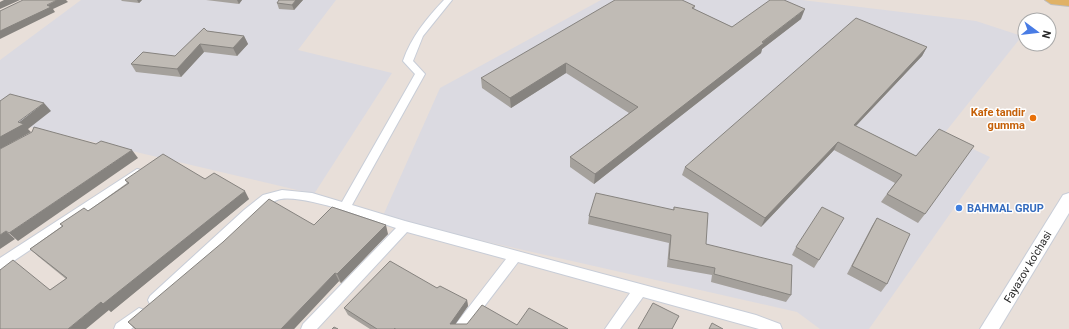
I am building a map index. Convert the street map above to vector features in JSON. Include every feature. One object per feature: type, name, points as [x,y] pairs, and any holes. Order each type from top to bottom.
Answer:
[{"type":"main road","points":[[1051,0],[1069,2]]},
{"type":"main road","name":"Fayazov ko'chasi","points":[[989,329],[1068,203]]},
{"type":"street","points":[[345,207],[381,140],[420,74],[408,60],[411,50],[435,14],[448,0]]},
{"type":"street","points":[[0,265],[146,167]]},
{"type":"street","points":[[121,329],[183,275],[248,213],[267,198],[282,194],[312,197],[405,226],[756,321],[775,329]]},
{"type":"street","points":[[308,329],[405,226]]},
{"type":"street","points":[[459,329],[516,256]]},
{"type":"street","points":[[612,329],[640,290]]},
{"type":"shaded area","points":[[81,0],[336,0],[298,50],[392,73],[314,194],[0,120],[0,60]]},
{"type":"shaded area","points":[[601,0],[802,0],[976,21],[1017,34],[1017,42],[943,135],[990,157],[869,329],[820,329],[797,312],[382,218],[440,88]]},
{"type":"building","points":[[23,0],[57,0],[47,5],[51,7],[0,31],[0,11]]},
{"type":"building","points":[[279,0],[296,0],[292,5],[277,3]]},
{"type":"building","points":[[615,0],[682,0],[695,6],[692,8],[732,27],[770,0],[784,0],[805,9],[762,42],[764,43],[595,174],[570,157],[638,107],[566,63],[510,98],[481,78]]},
{"type":"building","points":[[856,18],[927,47],[854,125],[916,156],[939,129],[974,146],[925,214],[887,194],[902,175],[838,142],[765,218],[685,167]]},
{"type":"building","points":[[204,28],[207,31],[244,36],[233,48],[200,44],[177,69],[131,64],[143,52],[175,56]]},
{"type":"building","points":[[10,94],[44,103],[18,122],[24,124],[0,137],[0,101]]},
{"type":"building","points":[[34,127],[96,144],[101,141],[132,150],[9,233],[6,231],[0,235],[0,149],[32,132]]},
{"type":"building","points":[[163,154],[205,179],[214,173],[245,191],[103,304],[101,302],[68,329],[0,329],[0,270],[13,260],[50,290],[67,278],[30,249],[63,226],[60,224],[84,208],[88,211],[129,183],[125,180]]},
{"type":"building","points":[[596,193],[674,210],[674,207],[708,213],[706,244],[792,265],[791,295],[714,274],[715,268],[669,259],[671,235],[589,216]]},
{"type":"building","points":[[269,199],[314,225],[332,207],[386,225],[337,274],[335,273],[281,329],[136,329],[128,322],[223,242]]},
{"type":"building","points":[[822,207],[844,218],[819,260],[796,247]]},
{"type":"building","points":[[877,218],[910,234],[887,284],[852,266]]},
{"type":"building","points":[[390,261],[437,288],[440,286],[467,300],[450,324],[467,324],[482,305],[517,325],[529,308],[568,329],[377,329],[344,308]]},
{"type":"building","points":[[653,303],[679,316],[672,329],[638,329]]},
{"type":"building","points":[[712,323],[723,329],[709,329]]},
{"type":"place","name":"Kafe tandir gumma","points":[[1033,118]]},
{"type":"place","name":"BAHMAL GRUP","points":[[959,208]]}]
